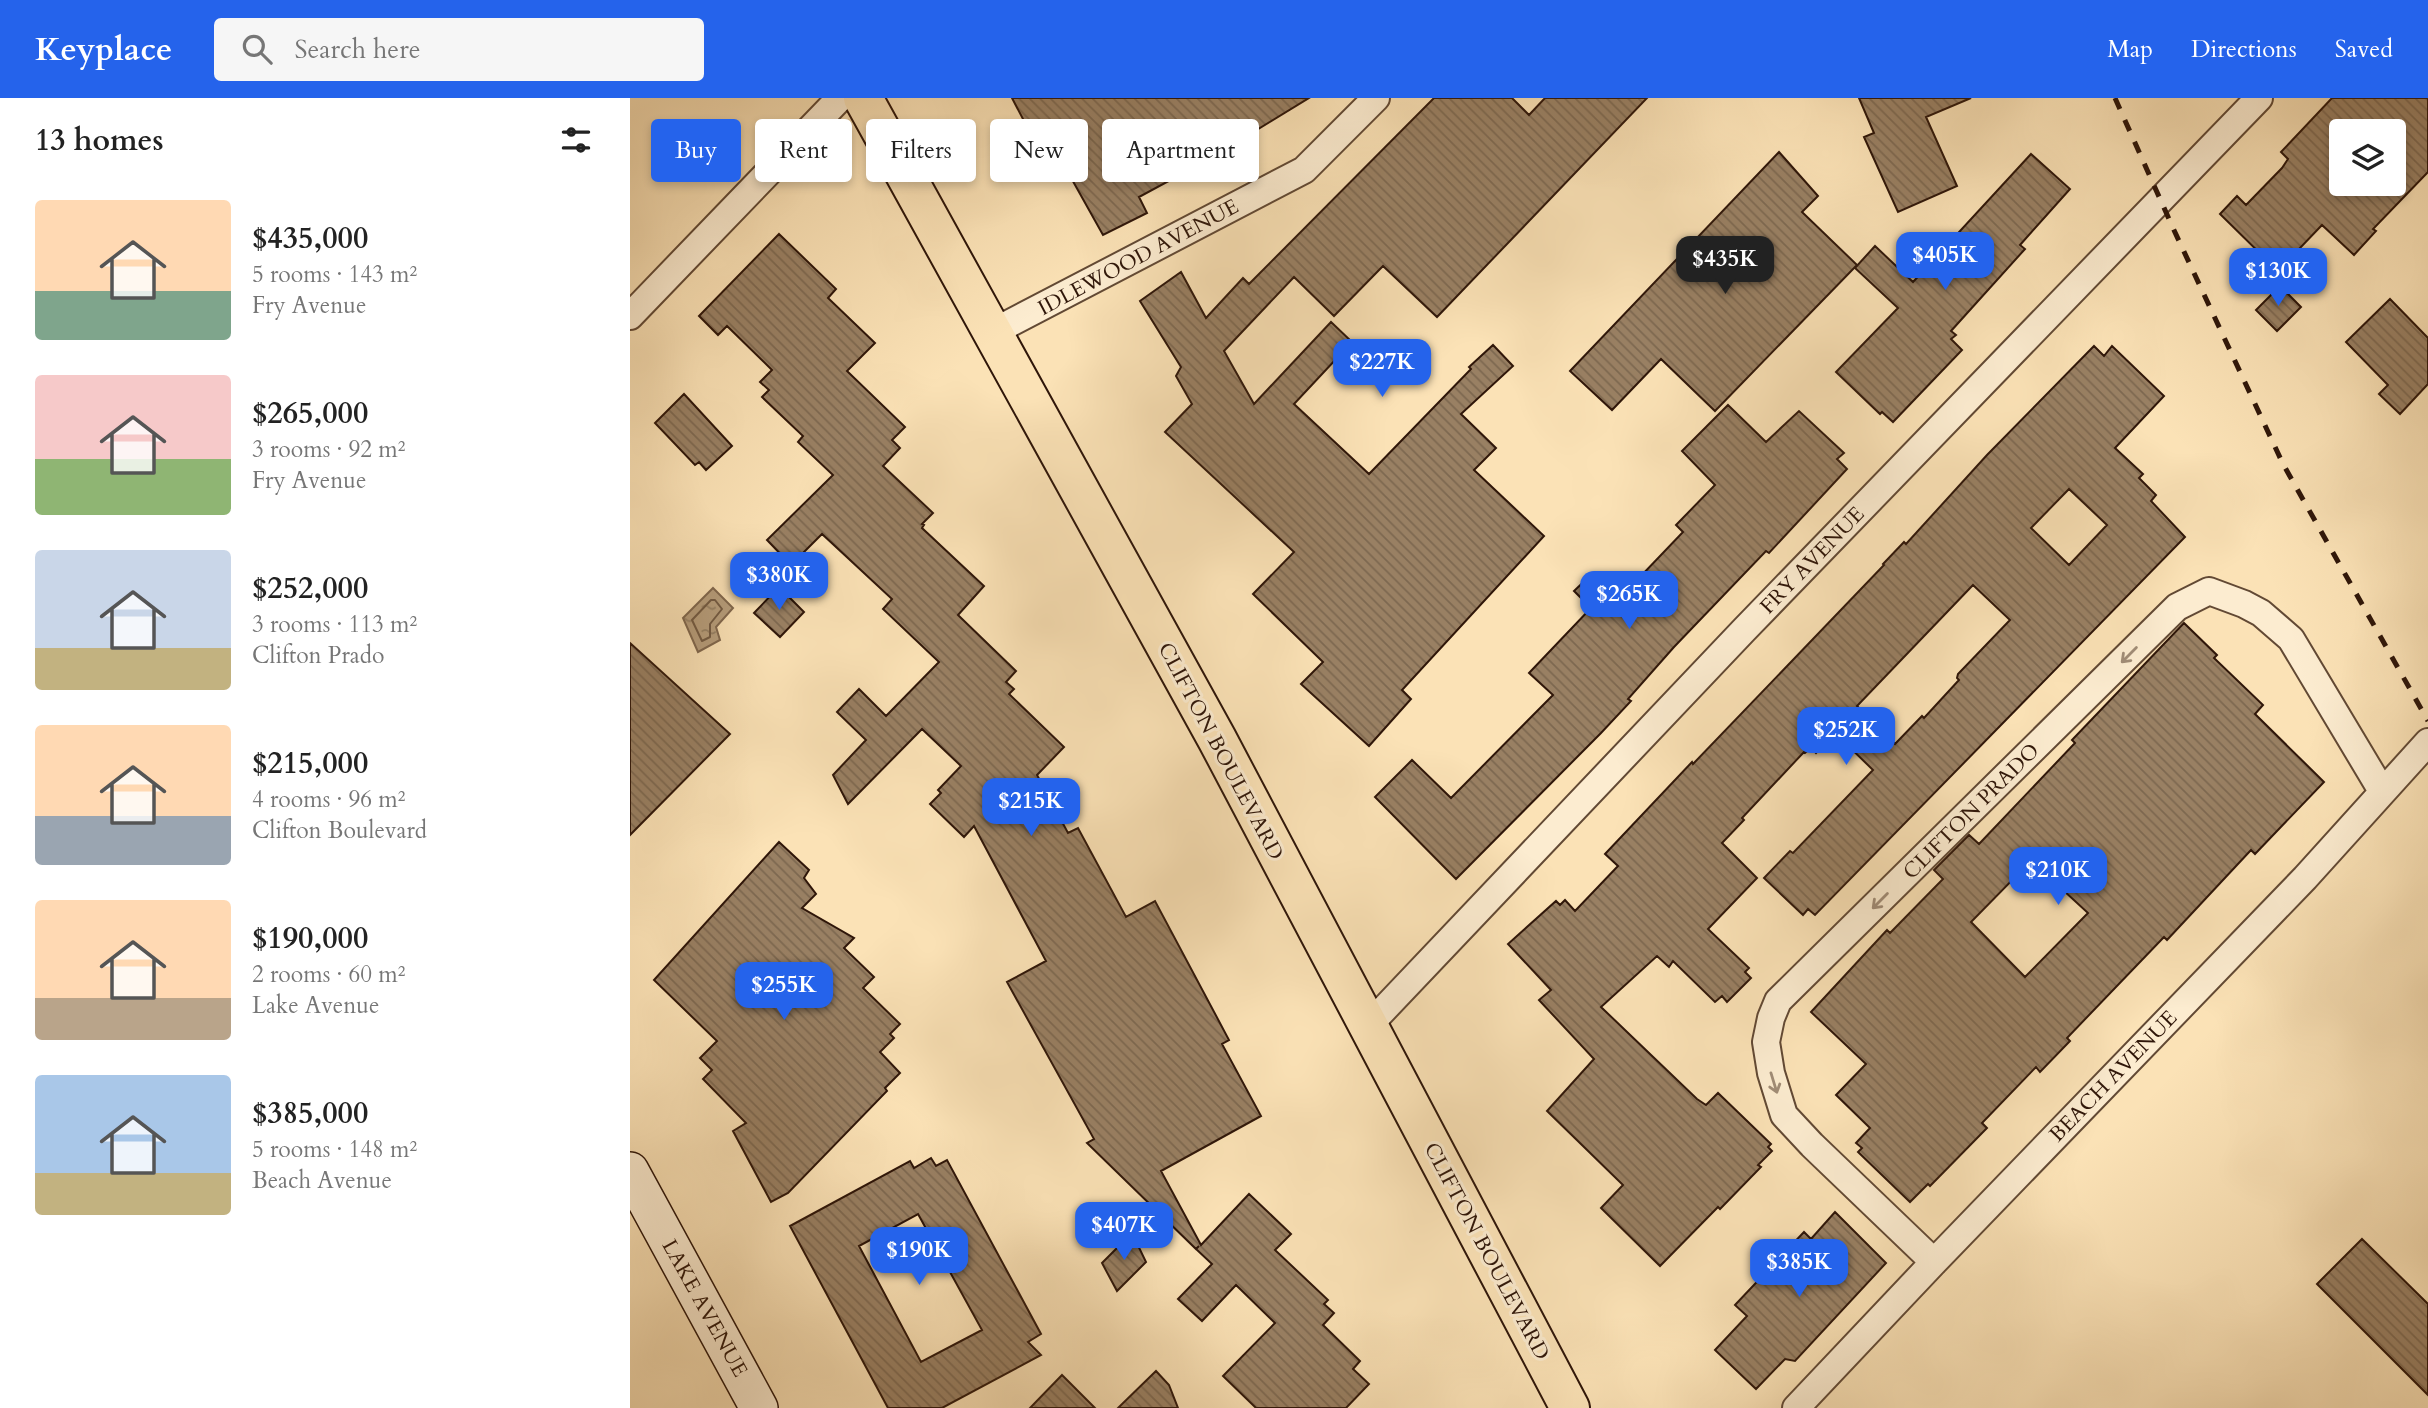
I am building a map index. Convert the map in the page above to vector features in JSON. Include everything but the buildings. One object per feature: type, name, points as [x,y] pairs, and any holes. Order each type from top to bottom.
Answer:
[{"type":"main road","name":"CLIFTON BOULEVARD","points":[[863,98],[1211,728],[1570,1408]]},
{"type":"street","points":[[630,316],[841,98]]},
{"type":"street","name":"IDLEWOOD AVENUE","points":[[993,332],[1304,170],[1376,98]]},
{"type":"street","name":"FRY AVENUE","points":[[1369,1025],[1744,630],[2259,98]]},
{"type":"street","name":"CLIFTON PRADO","points":[[1934,1262],[1784,1115],[1766,1042],[1771,1018],[1779,1001],[2177,607],[2209,591],[2244,604],[2273,621],[2291,639],[2382,791]]},
{"type":"street","name":"BEACH AVENUE","points":[[1796,1408],[2305,878],[2428,742]]},
{"type":"street","name":"LAKE AVENUE","points":[[630,1171],[759,1408]]},
{"type":"water","points":[[713,588],[733,608],[716,627],[720,640],[698,652],[683,618]]},
{"type":"railway","points":[[2115,98],[2283,464],[2428,721]]}]
